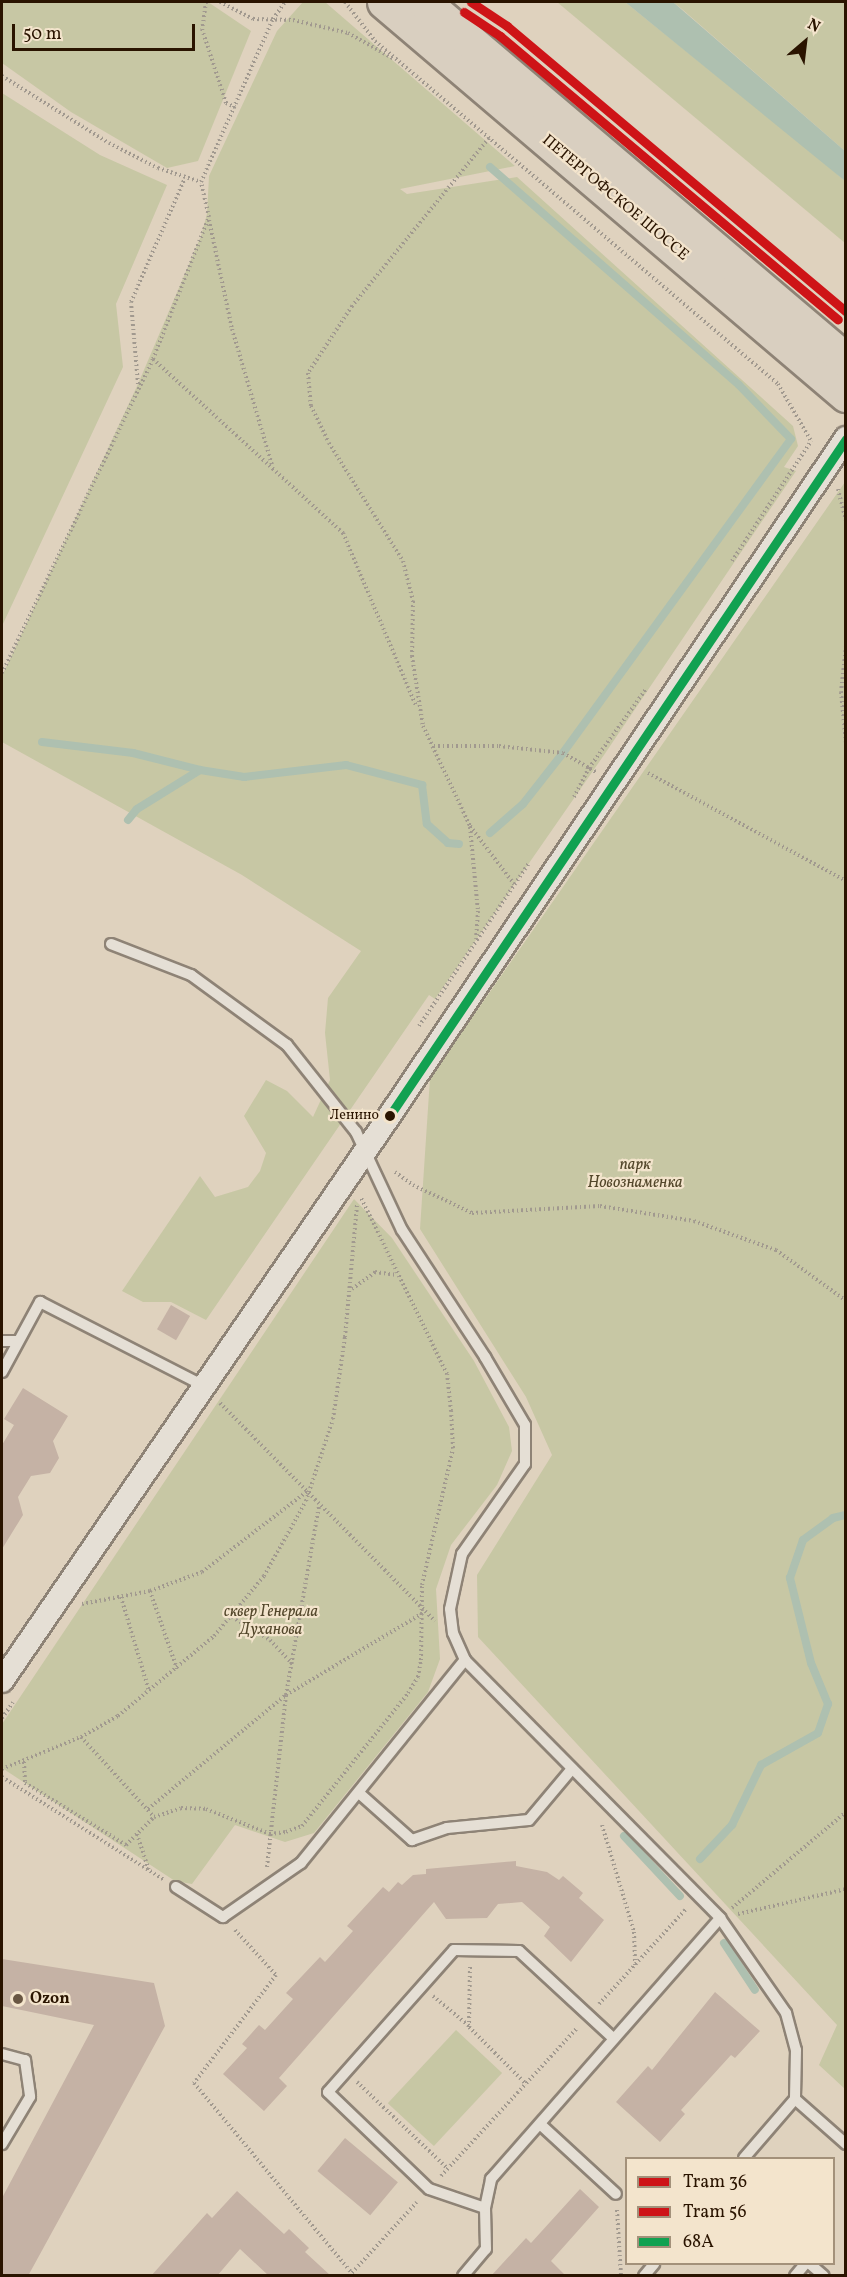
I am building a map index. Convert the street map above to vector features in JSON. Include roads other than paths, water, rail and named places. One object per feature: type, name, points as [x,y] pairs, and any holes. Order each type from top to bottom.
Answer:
[{"type":"main road","name":"ПЕТЕРГОФСКОЕ ШОССЕ","points":[[384,2],[846,395]]},
{"type":"main road","name":"ПЕТЕРГОФСКОЕ ШОССЕ","points":[[424,2],[846,360]]},
{"type":"street","points":[[2,1681],[202,1385],[366,1150],[846,438]]},
{"type":"lane","points":[[111,944],[191,975],[286,1045],[356,1132],[402,1230],[485,1357],[525,1425],[525,1464],[462,1554],[450,1609],[453,1633],[465,1660],[593,1793],[720,1918],[786,2013],[796,2050],[795,2099],[745,2157]]},
{"type":"lane","points":[[2,1372],[40,1302],[202,1385]]},
{"type":"lane","points":[[2,1341],[18,1341]]},
{"type":"lane","points":[[176,1887],[223,1917],[301,1863],[465,1660]]},
{"type":"lane","points":[[359,1793],[412,1840],[447,1828],[529,1820],[571,1770]]},
{"type":"lane","points":[[463,2276],[486,2249],[485,2208],[491,2179],[720,1918]]},
{"type":"lane","points":[[485,2208],[429,2189],[328,2092],[454,1950],[519,1951],[614,2039]]},
{"type":"lane","points":[[2,2054],[25,2060],[30,2097],[2,2144]]},
{"type":"lane","points":[[795,2099],[846,2144]]},
{"type":"lane","points":[[540,2124],[616,2194]]},
{"type":"lane","points":[[811,2265],[824,2276]]},
{"type":"waterway","points":[[490,167],[739,385],[791,439],[563,753],[523,804],[490,833]]},
{"type":"waterway","points":[[42,742],[133,753],[200,770]]},
{"type":"waterway","points":[[128,820],[137,809],[200,770],[244,777],[346,765],[422,785],[427,824],[448,843],[459,844]]},
{"type":"waterway","points":[[700,1859],[732,1825],[761,1765],[818,1733],[828,1704],[811,1663],[790,1578],[803,1540],[833,1518],[845,1515]]},
{"type":"waterway","points":[[624,1836],[680,1896]]},
{"type":"waterway","points":[[724,1943],[755,1990]]},
{"type":"tram line","name":"36","points":[[471,2],[507,26],[846,311]]},
{"type":"tram line","name":"56","points":[[464,12],[500,36],[838,320]]},
{"type":"place","name":"Ленино","points":[[390,1116]]},
{"type":"place","name":"Ozon","points":[[18,1999]]},
{"type":"park label","name":"парк Новознаменка","points":[[635,1174]]},
{"type":"park label","name":"сквер Генерала Духанова","points":[[271,1621]]}]
